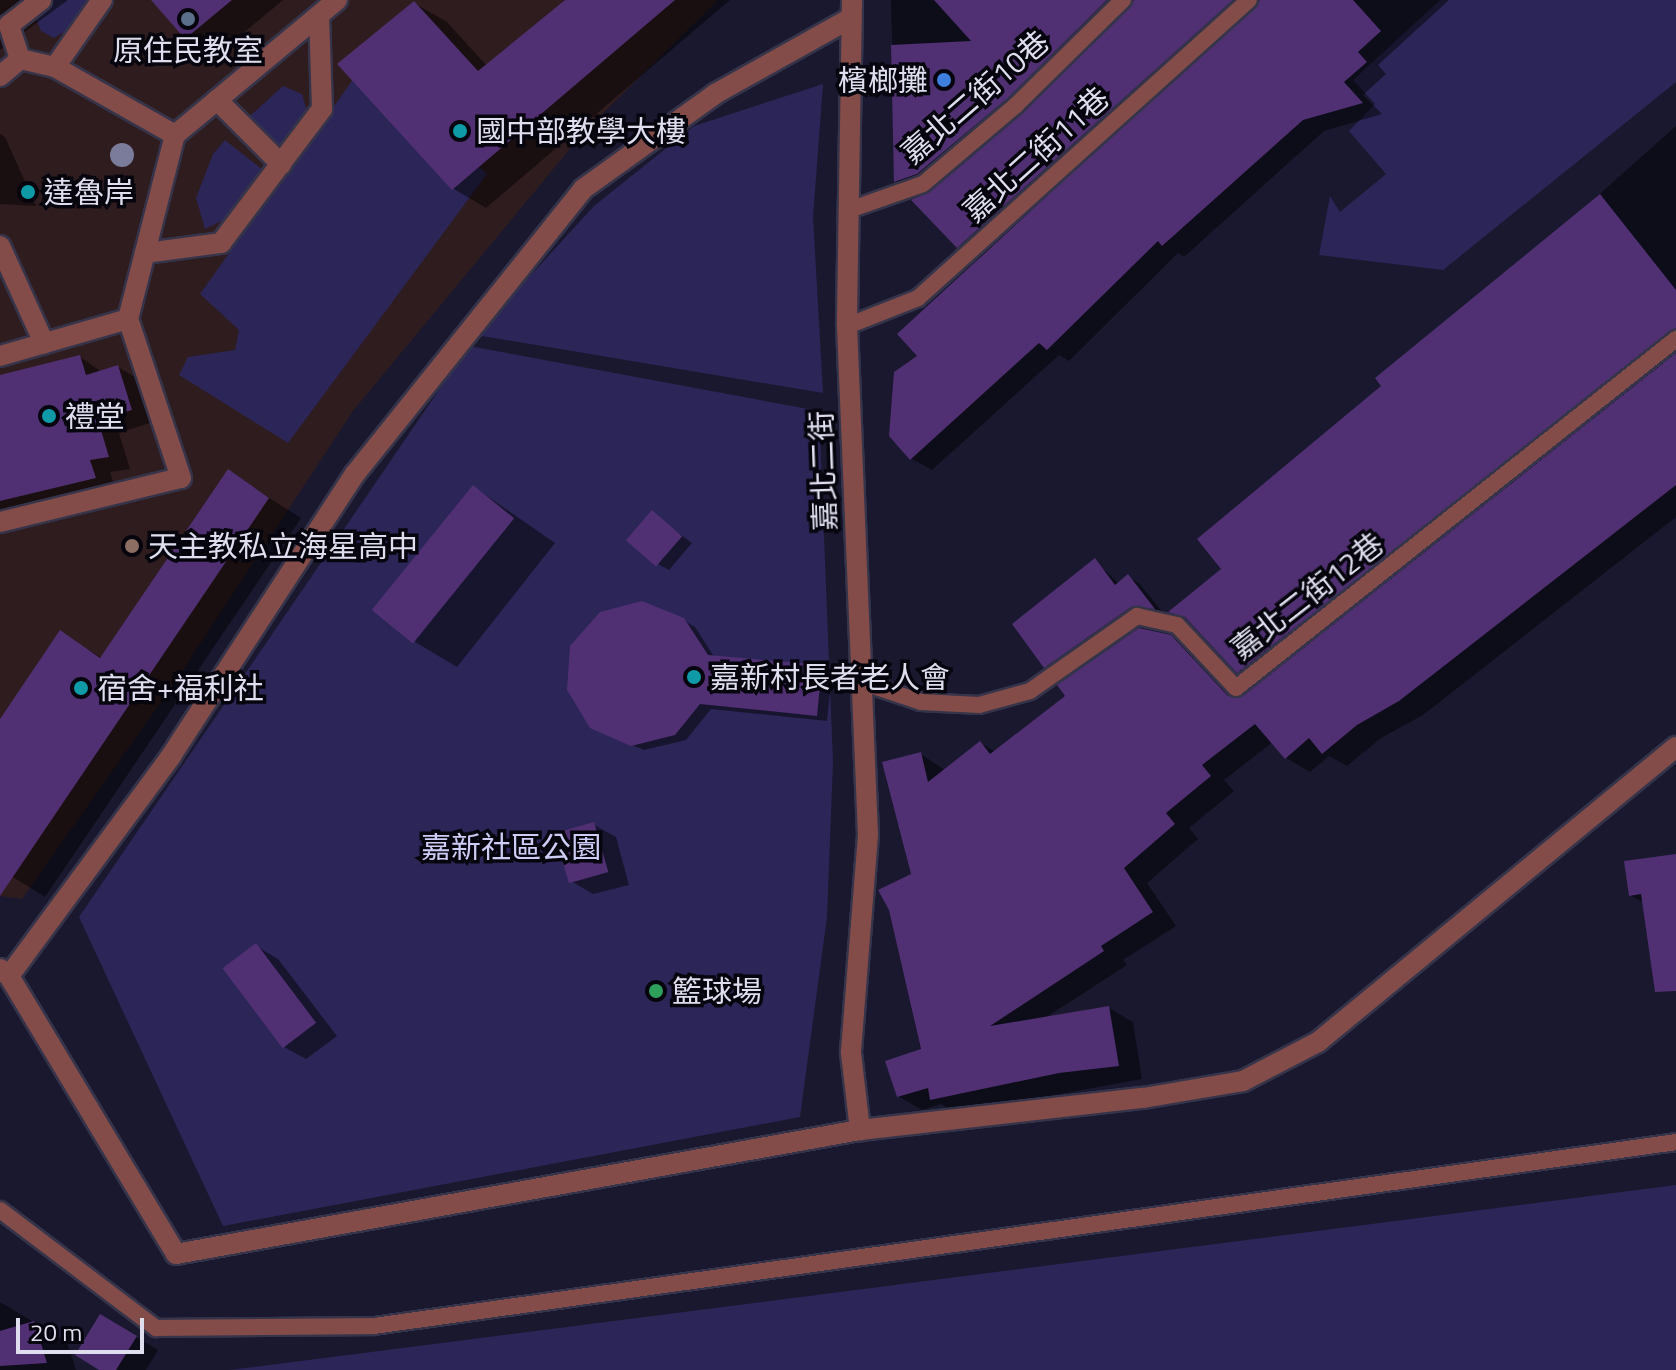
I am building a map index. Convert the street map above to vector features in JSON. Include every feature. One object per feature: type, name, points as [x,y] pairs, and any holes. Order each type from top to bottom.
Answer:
[{"type":"street","points":[[20,59],[9,25],[41,0]]},
{"type":"street","points":[[55,67],[102,0]]},
{"type":"street","points":[[0,522],[181,478],[128,319],[175,135],[337,0]]},
{"type":"street","points":[[851,9],[715,94],[583,189],[355,474],[171,756],[5,972],[176,1254],[860,1130],[1143,1098],[1243,1081],[1318,1042],[1676,747]]},
{"type":"street","name":"嘉北二街","points":[[851,9],[847,326],[868,835],[851,1053],[860,1130]]},
{"type":"street","points":[[145,253],[221,243],[322,109],[319,16]]},
{"type":"street","points":[[20,59],[55,67],[175,135]]},
{"type":"street","points":[[0,76],[20,59]]},
{"type":"street","points":[[217,100],[281,164]]},
{"type":"street","points":[[0,246],[8,288],[44,343]]},
{"type":"street","points":[[0,356],[128,319]]},
{"type":"lane","name":"嘉北二街10巷","points":[[849,210],[923,184],[1016,105],[1123,0]]},
{"type":"lane","name":"嘉北二街11巷","points":[[847,326],[918,298],[1249,0]]},
{"type":"lane","name":"嘉北二街12巷","points":[[861,682],[921,702],[979,705],[1030,691],[1137,616],[1177,625],[1236,688],[1676,339]]},
{"type":"lane","points":[[0,1210],[156,1328],[374,1326],[1676,1142]]},
{"type":"shaded area","name":"天主教私立海星高中","points":[[0,0],[718,0],[584,132],[353,411],[175,682],[22,899],[0,896]]},
{"type":"green space","points":[[54,0],[92,0],[71,28],[54,38],[41,31],[34,14]]},
{"type":"green space","points":[[1440,0],[1676,0],[1676,82],[1443,270],[1319,255],[1330,196],[1340,212],[1386,174],[1349,131],[1375,104],[1353,80]]},
{"type":"green space","points":[[364,64],[487,174],[288,443],[179,375],[188,357],[235,350],[239,330],[200,294]]},
{"type":"green space","points":[[823,84],[813,217],[823,393],[476,335],[594,206],[694,126]]},
{"type":"green space","points":[[283,86],[302,94],[306,108],[294,135],[280,146],[250,116]]},
{"type":"green space","points":[[225,140],[263,170],[230,217],[205,229],[196,198],[213,154]]},
{"type":"green space","name":"嘉新社區公園","points":[[469,346],[819,411],[833,762],[827,917],[800,1117],[223,1226],[79,917]]},
{"type":"green space","points":[[1676,1185],[1676,1370],[230,1370]]},
{"type":"building","name":"原住民教室","points":[[151,0],[232,0],[185,39]]},
{"type":"building","name":"國中部教學大樓","points":[[565,0],[675,0],[452,190],[337,64],[414,1],[478,71]]},
{"type":"building","points":[[934,0],[1107,0],[1009,97],[917,174],[894,182],[891,45],[971,41]]},
{"type":"building","points":[[1134,0],[1233,0],[957,248],[911,200],[930,192],[1023,113]]},
{"type":"building","points":[[1260,0],[1353,0],[1381,31],[1358,52],[1367,62],[1344,82],[1363,103],[1303,120],[1162,246],[1158,241],[1047,350],[1039,343],[910,460],[889,436],[894,372],[917,356],[897,334]]},
{"type":"building","points":[[1600,194],[1676,290],[1676,328],[1237,673],[1185,617],[1168,612],[1221,569],[1197,539],[1381,386],[1375,378]]},
{"type":"building","points":[[1676,353],[1676,485],[1399,701],[1357,725],[1322,754],[1309,738],[1285,759],[1255,724],[1202,765],[1211,776],[1166,813],[1175,824],[1124,868],[1153,912],[1101,946],[1104,951],[990,1026],[1109,1006],[1119,1066],[1059,1073],[930,1100],[928,1088],[897,1097],[885,1061],[921,1049],[889,910],[878,890],[911,874],[882,762],[921,752],[928,782],[980,741],[990,754],[1065,696],[1057,685],[1139,628],[1171,635],[1228,696],[1242,697]]},
{"type":"building","name":"禮堂","points":[[80,355],[86,375],[118,365],[132,410],[98,420],[109,457],[90,460],[96,478],[0,501],[0,375]]},
{"type":"building","name":"宿舍+福利社","points":[[228,469],[269,498],[0,896],[0,719],[60,630],[100,658]]},
{"type":"building","points":[[473,485],[514,518],[413,643],[372,610]]},
{"type":"building","points":[[652,510],[682,536],[656,566],[626,540]]},
{"type":"building","points":[[1095,558],[1115,585],[1128,574],[1155,609],[1131,607],[1044,668],[1012,624]]},
{"type":"building","name":"嘉新村長者老人會","points":[[642,601],[684,618],[708,655],[822,665],[817,716],[700,704],[675,735],[631,746],[590,728],[567,690],[570,646],[600,612]]},
{"type":"building","points":[[594,822],[608,872],[569,883],[555,833]]},
{"type":"building","points":[[1676,854],[1676,991],[1655,992],[1641,894],[1629,896],[1624,861]]},
{"type":"building","points":[[256,943],[316,1023],[283,1048],[222,968]]},
{"type":"building","points":[[100,1314],[137,1336],[116,1370],[99,1370],[75,1355]]},
{"type":"building","points":[[34,1321],[47,1363],[0,1366],[0,1331]]},
{"type":"place","name":"原住民教室","points":[[188,19]]},
{"type":"place","name":"檳榔攤","points":[[944,80]]},
{"type":"place","name":"國中部教學大樓","points":[[460,131]]},
{"type":"place","name":"達魯岸","points":[[28,192]]},
{"type":"place","name":"禮堂","points":[[49,416]]},
{"type":"place","name":"天主教私立海星高中","points":[[132,546]]},
{"type":"place","name":"嘉新村長者老人會","points":[[694,677]]},
{"type":"place","name":"宿舍+福利社","points":[[81,688]]},
{"type":"place","name":"籃球場","points":[[656,991]]}]
